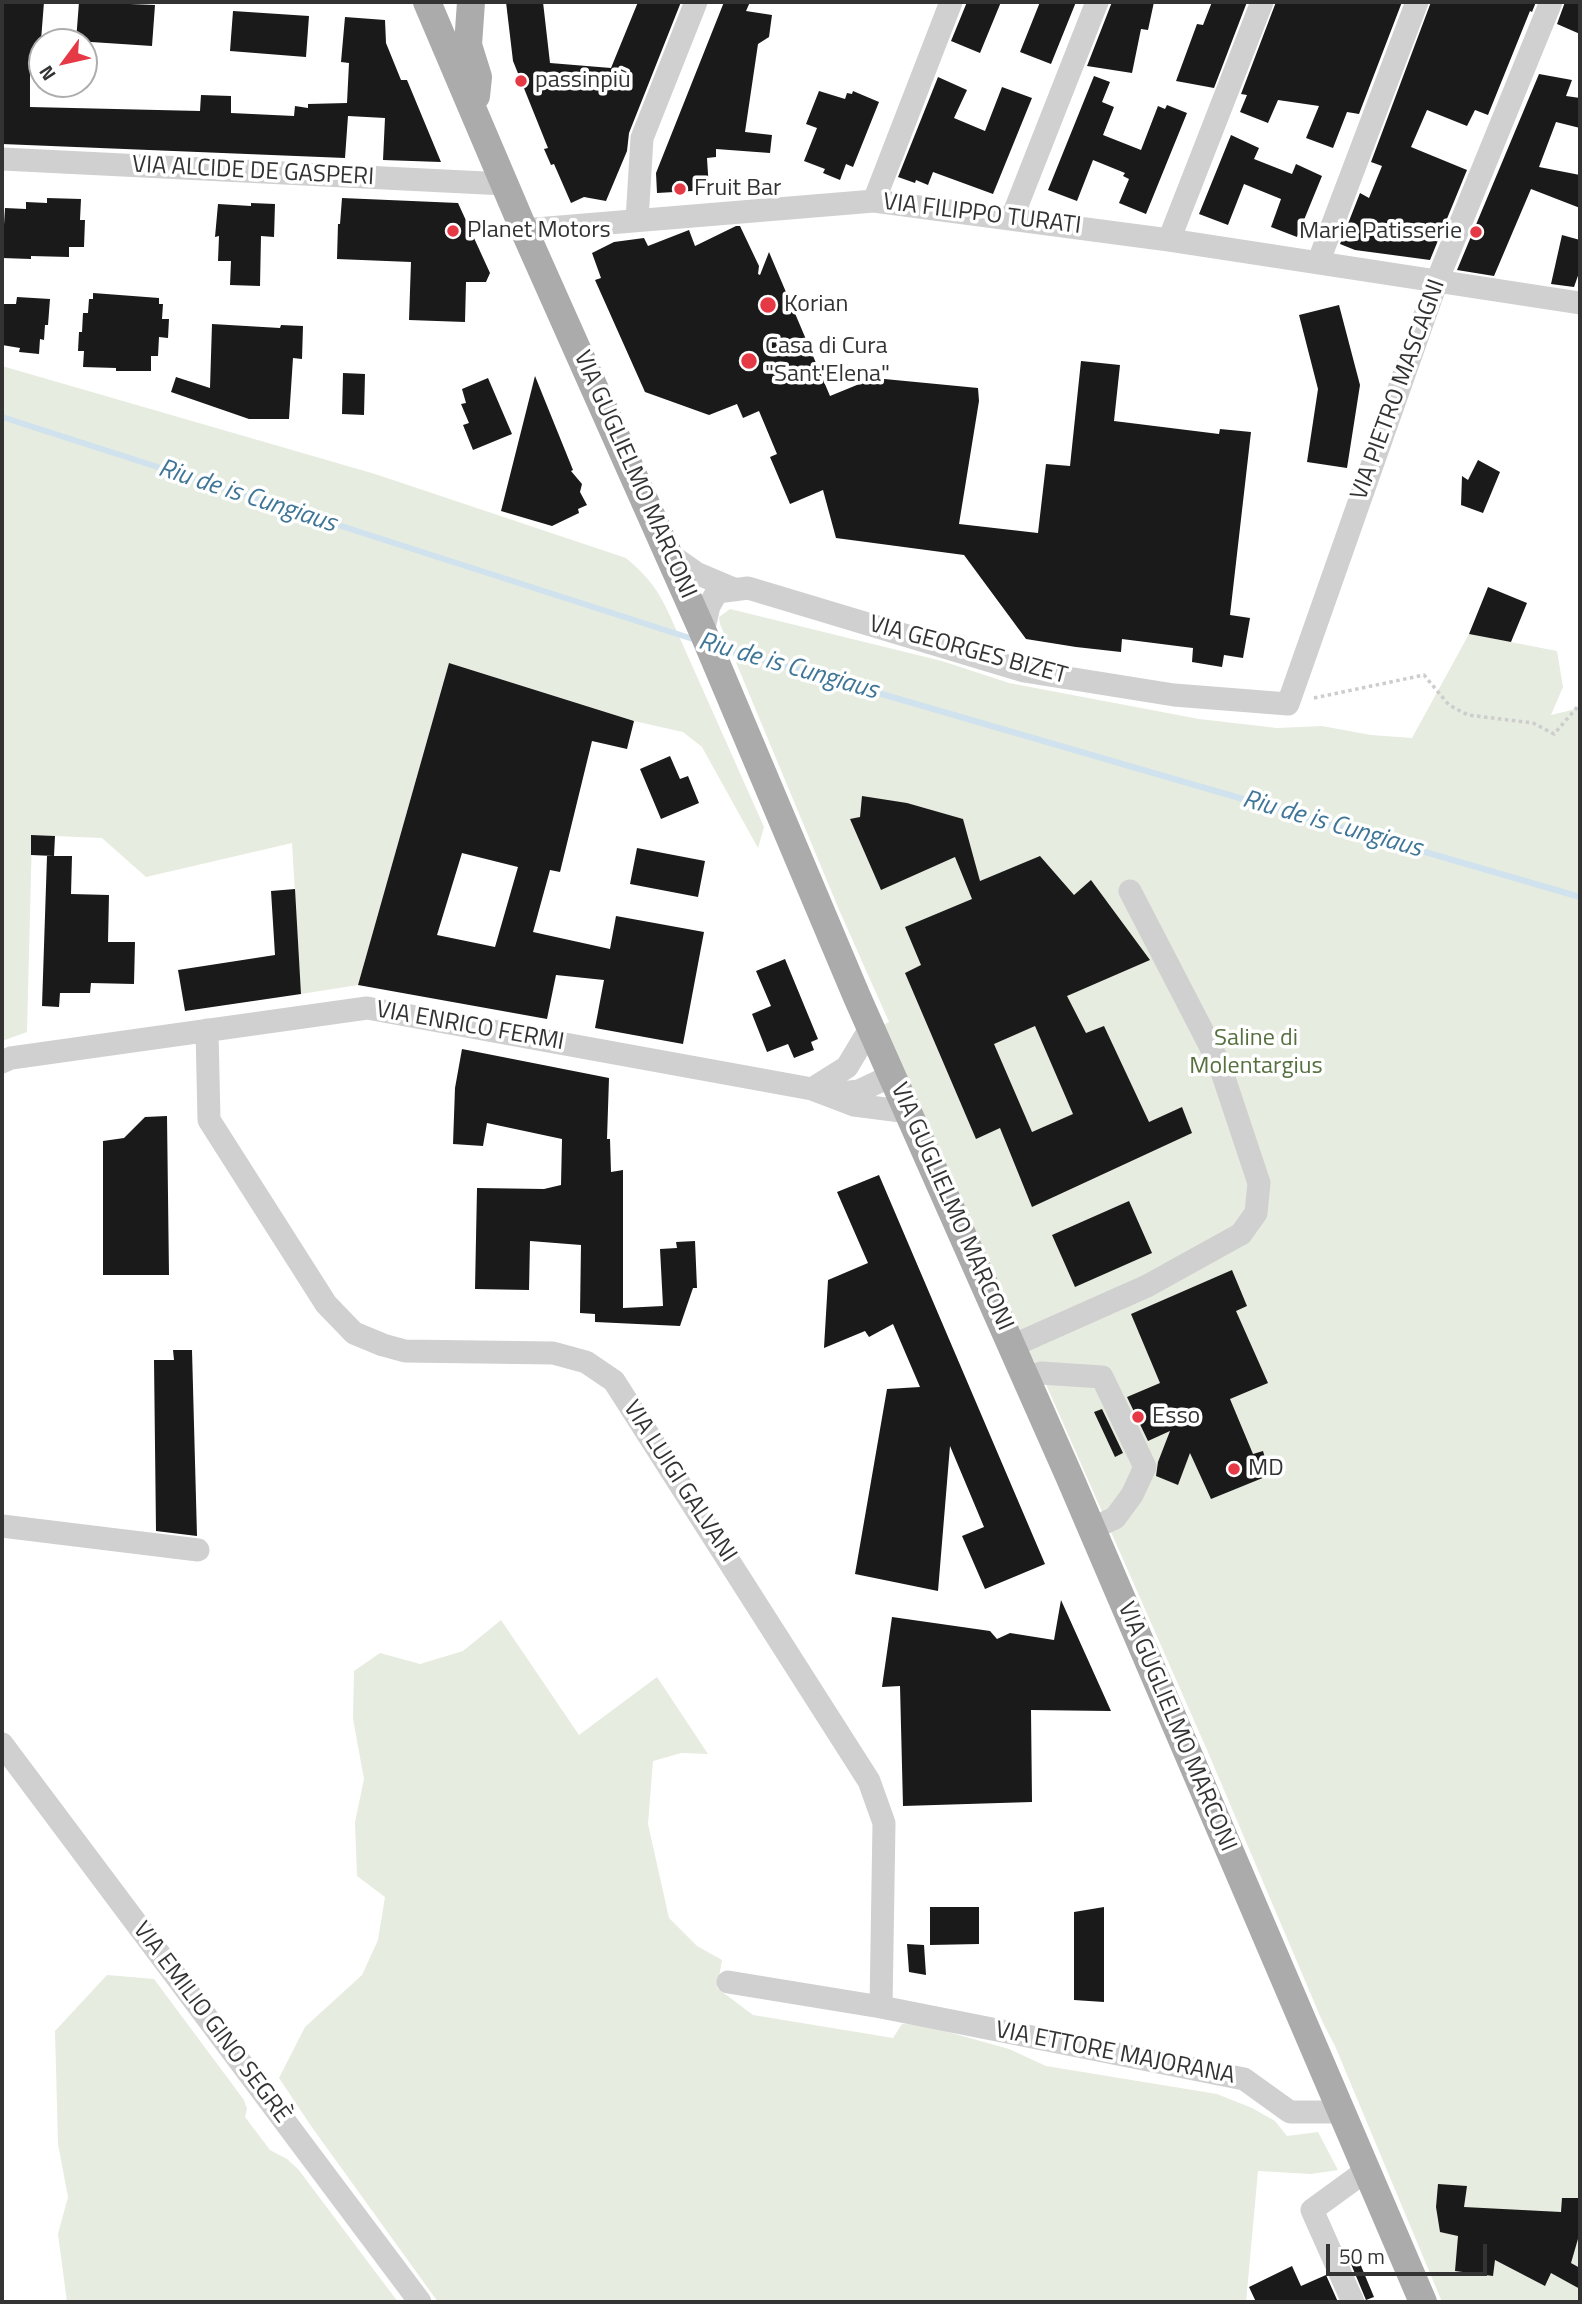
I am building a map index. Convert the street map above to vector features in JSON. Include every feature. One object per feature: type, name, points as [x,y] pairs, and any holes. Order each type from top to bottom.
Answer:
[{"type":"main road","name":"VIA GUGLIELMO MARCONI","points":[[427,2],[524,230],[673,564],[706,619],[776,804],[871,1027],[1012,1346],[1423,2302]]},
{"type":"main road","name":"VIA GUGLIELMO MARCONI","points":[[452,2],[453,37],[467,76],[475,113]]},
{"type":"main road","points":[[471,2],[468,45],[478,77],[475,113]]},
{"type":"street","points":[[637,220],[642,138],[696,2]]},
{"type":"street","points":[[874,201],[951,2]]},
{"type":"street","points":[[1012,218],[1097,2]]},
{"type":"street","points":[[1170,240],[1262,2]]},
{"type":"street","points":[[1318,263],[1418,2]]},
{"type":"street","name":"VIA PIETRO MASCAGNI","points":[[1288,704],[1437,281],[1551,2]]},
{"type":"street","name":"VIA ALCIDE DE GASPERI","points":[[2,159],[505,184]]},
{"type":"street","name":"VIA FILIPPO TURATI","points":[[524,230],[874,201],[1170,240],[1580,303]]},
{"type":"street","name":"VIA GEORGES BIZET","points":[[673,564],[734,589],[748,588],[1024,671],[1174,695],[1288,704]]},
{"type":"street","points":[[706,619],[717,592],[734,589]]},
{"type":"street","points":[[1012,1346],[1147,1286],[1241,1234],[1256,1213],[1258,1183],[1219,1063],[1130,891]]},
{"type":"street","name":"VIA ENRICO FERMI","points":[[2,1062],[11,1058],[367,1008],[819,1092],[854,1105],[909,1112]]},
{"type":"street","points":[[819,1092],[847,1067],[871,1027]]},
{"type":"street","name":"VIA LUIGI GALVANI","points":[[207,1030],[209,1119],[326,1304],[354,1332],[405,1351],[553,1353],[586,1362],[614,1381],[621,1391],[869,1781],[884,1824],[881,2007]]},
{"type":"street","points":[[819,1092],[859,1091],[893,1075]]},
{"type":"street","points":[[1025,1379],[1041,1373],[1102,1377],[1145,1467],[1132,1494],[1115,1518],[1091,1529]]},
{"type":"street","points":[[2,1527],[198,1550]]},
{"type":"street","name":"VIA EMILIO GINO SEGRÈ","points":[[2,1744],[420,2302]]},
{"type":"street","points":[[728,1982],[881,2007]]},
{"type":"street","name":"VIA ETTORE MAJORANA","points":[[881,2007],[1244,2079],[1290,2112],[1341,2112]]},
{"type":"street","points":[[1353,2302],[1312,2210],[1367,2171]]},
{"type":"path","points":[[1288,704],[1424,675],[1449,705],[1468,715],[1533,723],[1554,734],[1580,704]]},
{"type":"green space","points":[[2,366],[375,474],[626,558],[652,584],[670,616],[764,827],[758,848],[702,747],[683,732],[634,721],[449,663],[358,985],[301,994],[292,843],[146,877],[102,838],[32,835],[27,1032],[2,1041]]},
{"type":"green space","name":"Saline di Molentargius","points":[[730,609],[942,661],[1009,683],[1199,719],[1277,728],[1322,726],[1371,735],[1412,738],[1469,634],[1557,651],[1563,687],[1551,715],[1576,709],[1580,704],[1580,2302],[1442,2302],[1207,1750],[1041,1373],[1023,1343],[883,1025],[889,1022],[840,912],[720,624],[719,617]]},
{"type":"green space","points":[[501,1620],[579,1735],[657,1677],[708,1754],[681,1753],[653,1761],[648,1824],[669,1918],[697,1946],[722,1960],[717,1988],[753,2015],[893,2038],[902,2024],[923,2025],[1009,2049],[1046,2066],[1217,2094],[1275,2121],[1287,2136],[1318,2132],[1338,2170],[1311,2174],[1258,2171],[1246,2302],[438,2302],[279,2078],[305,2027],[362,1975],[378,1940],[385,1897],[357,1876],[355,1822],[364,1779],[353,1719],[354,1671],[380,1653],[420,1664],[463,1651]]},
{"type":"green space","points":[[107,1975],[154,1979],[244,2100],[247,2109],[245,2117],[270,2150],[298,2169],[398,2302],[67,2302],[58,2234],[68,2197],[58,2144],[55,2031]]},
{"type":"building","points":[[3,2],[44,2],[42,28],[28,28],[30,107],[200,111],[201,95],[231,96],[231,113],[294,116],[295,106],[308,108],[308,104],[347,103],[349,63],[341,62],[345,17],[385,20],[386,43],[401,80],[407,80],[441,162],[383,160],[385,118],[348,116],[345,158],[2,144]]},
{"type":"building","points":[[79,2],[155,5],[152,46],[98,42],[98,28],[77,28]]},
{"type":"building","points":[[506,2],[543,2],[550,63],[611,68],[638,2],[681,2],[629,133],[627,151],[606,201],[584,197],[571,203],[554,164],[551,165],[544,149],[548,148],[513,61]]},
{"type":"building","points":[[724,2],[750,2],[746,11],[772,15],[769,37],[758,44],[745,132],[772,135],[770,153],[716,149],[716,157],[707,158],[709,190],[657,193],[656,173]]},
{"type":"building","points":[[967,2],[1001,2],[980,53],[951,41]]},
{"type":"building","points":[[1040,2],[1076,2],[1051,64],[1020,52]]},
{"type":"building","points":[[1112,2],[1154,2],[1148,30],[1141,29],[1132,73],[1087,66]]},
{"type":"building","points":[[1212,2],[1247,2],[1214,88],[1176,81],[1197,24],[1203,25]]},
{"type":"building","points":[[1276,2],[1402,2],[1359,114],[1347,112],[1333,148],[1306,138],[1319,106],[1278,100],[1268,123],[1240,112],[1247,95],[1241,94]]},
{"type":"building","points":[[1431,2],[1536,2],[1488,115],[1475,110],[1467,126],[1427,110],[1411,147],[1467,170],[1430,260],[1355,250],[1340,244],[1360,193],[1369,198],[1382,166],[1371,162]]},
{"type":"building","points":[[1565,2],[1580,2],[1580,34],[1557,24]]},
{"type":"building","points":[[233,11],[309,16],[306,57],[230,51]]},
{"type":"building","points":[[1539,74],[1572,80],[1566,96],[1580,98],[1580,128],[1556,122],[1539,167],[1580,175],[1580,208],[1531,189],[1494,276],[1457,270]]},
{"type":"building","points":[[1094,76],[1110,82],[1102,102],[1114,107],[1103,135],[1141,150],[1158,106],[1165,109],[1167,105],[1187,113],[1146,214],[1119,203],[1129,179],[1123,176],[1125,173],[1093,160],[1077,201],[1048,190]]},
{"type":"building","points":[[938,77],[967,90],[954,118],[985,131],[1002,87],[1032,98],[993,194],[933,172],[928,185],[898,177]]},
{"type":"building","points":[[819,91],[845,99],[847,93],[852,94],[853,91],[879,102],[853,167],[846,164],[840,180],[823,173],[825,169],[804,161],[817,128],[806,124]]},
{"type":"building","points":[[1231,135],[1259,148],[1254,159],[1292,174],[1296,164],[1322,176],[1297,237],[1271,227],[1281,199],[1244,184],[1228,225],[1199,214]]},
{"type":"building","points":[[47,198],[81,199],[80,220],[85,220],[84,247],[69,247],[69,257],[2,258],[5,208],[26,209],[26,202],[47,203]]},
{"type":"building","points":[[342,198],[458,203],[490,273],[486,282],[466,282],[465,322],[409,320],[411,262],[337,259]]},
{"type":"building","points":[[251,203],[275,204],[274,237],[261,236],[260,286],[230,285],[231,261],[218,261],[219,236],[215,237],[218,204],[251,206]]},
{"type":"building","points":[[740,226],[759,266],[760,275],[769,252],[830,396],[874,378],[978,388],[979,401],[959,524],[1038,533],[1046,464],[1070,466],[1081,361],[1120,365],[1114,421],[1219,434],[1220,429],[1251,432],[1230,615],[1250,618],[1243,658],[1224,655],[1222,667],[1192,662],[1193,648],[1122,639],[1121,652],[1026,639],[964,555],[836,538],[823,490],[790,504],[770,457],[777,454],[759,411],[743,418],[737,404],[709,415],[645,392],[595,280],[601,278],[592,253],[614,242],[644,238],[648,246],[689,230],[695,246]]},
{"type":"building","points":[[1562,235],[1580,240],[1580,270],[1574,287],[1551,284]]},
{"type":"building","points":[[93,293],[159,298],[159,304],[163,304],[162,319],[169,319],[168,338],[159,337],[158,356],[151,356],[151,371],[83,367],[84,351],[78,351],[79,332],[82,332],[83,313],[88,313],[89,299],[93,299]]},
{"type":"building","points":[[17,297],[50,299],[48,325],[45,325],[44,340],[40,339],[39,354],[19,352],[20,348],[2,345],[2,304],[16,304]]},
{"type":"building","points":[[1339,305],[1360,385],[1347,468],[1307,462],[1318,389],[1299,315]]},
{"type":"building","points":[[212,324],[280,328],[281,325],[303,326],[302,359],[293,358],[289,419],[249,419],[171,392],[176,377],[210,388]]},
{"type":"building","points":[[343,373],[365,374],[364,415],[342,414]]},
{"type":"building","points":[[535,376],[573,470],[571,471],[582,484],[580,492],[587,505],[578,509],[579,513],[552,526],[501,511]]},
{"type":"building","points":[[488,378],[512,434],[473,450],[463,425],[469,423],[461,404],[466,403],[462,389]]},
{"type":"building","points":[[1478,460],[1500,472],[1483,513],[1461,505],[1462,476],[1468,480]]},
{"type":"building","points":[[1488,587],[1527,603],[1511,642],[1469,634]]},
{"type":"building","points":[[449,663],[634,721],[627,749],[592,741],[560,872],[550,870],[533,932],[610,949],[616,916],[704,932],[683,1044],[595,1028],[604,980],[556,975],[547,1019],[358,985]],"holes":[[[462,853],[518,867],[495,947],[437,935]]]},
{"type":"building","points":[[670,756],[680,779],[688,776],[699,803],[661,819],[640,769]]},
{"type":"building","points":[[862,796],[907,803],[963,819],[980,881],[1040,856],[1074,895],[1091,880],[1150,960],[1067,996],[1086,1033],[1104,1026],[1149,1122],[1182,1107],[1192,1133],[1032,1207],[1000,1128],[976,1139],[905,973],[921,965],[905,927],[972,899],[955,857],[881,890],[850,819],[860,817]],"holes":[[[1035,1026],[1073,1114],[1032,1132],[994,1044]]]},
{"type":"building","points":[[31,835],[55,836],[54,856],[31,855]]},
{"type":"building","points":[[637,848],[705,861],[698,897],[630,884]]},
{"type":"building","points":[[47,856],[72,856],[71,894],[109,895],[108,942],[135,942],[134,984],[91,983],[90,993],[60,993],[59,1007],[42,1006]]},
{"type":"building","points":[[295,889],[301,994],[185,1011],[178,970],[275,955],[271,891]]},
{"type":"building","points":[[785,959],[818,1039],[811,1042],[814,1050],[794,1058],[788,1044],[767,1052],[752,1014],[771,1006],[756,971]]},
{"type":"building","points":[[462,1049],[609,1078],[607,1139],[610,1139],[611,1172],[623,1170],[623,1308],[663,1306],[660,1249],[677,1248],[676,1242],[695,1241],[697,1288],[693,1288],[680,1326],[595,1322],[595,1314],[580,1313],[581,1245],[530,1241],[529,1290],[475,1289],[477,1188],[544,1189],[561,1185],[562,1139],[487,1123],[483,1146],[453,1144],[455,1088]]},
{"type":"building","points":[[167,1116],[169,1275],[103,1275],[103,1141],[124,1138],[145,1117]]},
{"type":"building","points":[[879,1175],[1045,1564],[985,1589],[962,1536],[984,1527],[950,1446],[938,1591],[855,1574],[887,1389],[920,1387],[893,1324],[869,1337],[865,1331],[824,1348],[828,1280],[868,1263],[837,1192]]},
{"type":"building","points":[[1129,1201],[1152,1253],[1075,1287],[1052,1235]]},
{"type":"building","points":[[1232,1270],[1247,1306],[1236,1311],[1268,1383],[1230,1399],[1253,1454],[1263,1451],[1270,1475],[1211,1499],[1190,1453],[1178,1485],[1156,1476],[1158,1462],[1170,1431],[1148,1441],[1127,1397],[1160,1383],[1131,1314]]},
{"type":"building","points":[[173,1350],[192,1350],[197,1536],[156,1531],[154,1360],[174,1360]]},
{"type":"building","points":[[1102,1409],[1123,1453],[1115,1457],[1094,1412]]},
{"type":"building","points":[[1061,1600],[1111,1711],[1031,1710],[1032,1802],[903,1806],[900,1686],[882,1687],[892,1617],[990,1631],[997,1639],[1010,1633],[1054,1640]]},
{"type":"building","points":[[930,1907],[979,1907],[979,1944],[930,1945]]},
{"type":"building","points":[[1104,1907],[1104,2002],[1074,2000],[1074,1912]]},
{"type":"building","points":[[907,1944],[924,1945],[926,1975],[909,1972]]},
{"type":"building","points":[[1438,2184],[1467,2186],[1464,2207],[1561,2212],[1562,2198],[1580,2198],[1580,2232],[1571,2263],[1580,2268],[1580,2289],[1551,2273],[1545,2286],[1495,2260],[1493,2276],[1455,2271],[1458,2236],[1440,2232],[1436,2207]]},
{"type":"building","points":[[1359,2261],[1374,2297],[1366,2300],[1351,2264]]},
{"type":"building","points":[[1292,2266],[1301,2286],[1326,2275],[1338,2302],[1256,2302],[1249,2287]]},
{"type":"waterway","name":"Riu de is Cungiaus","points":[[2,417],[696,640]]},
{"type":"waterway","name":"Riu de is Cungiaus","points":[[720,647],[1580,897]]},
{"type":"place","name":"passinpiù","points":[[521,81]]},
{"type":"place","name":"Fruit Bar","points":[[680,189]]},
{"type":"place","name":"Planet Motors","points":[[453,231]]},
{"type":"place","name":"Marie Patisserie","points":[[1476,232]]},
{"type":"place","name":"Korian","points":[[768,305]]},
{"type":"place","name":"Casa di Cura \"Sant'Elena\"","points":[[749,361]]},
{"type":"place","name":"Esso","points":[[1138,1417]]},
{"type":"place","name":"MD","points":[[1234,1469]]}]
